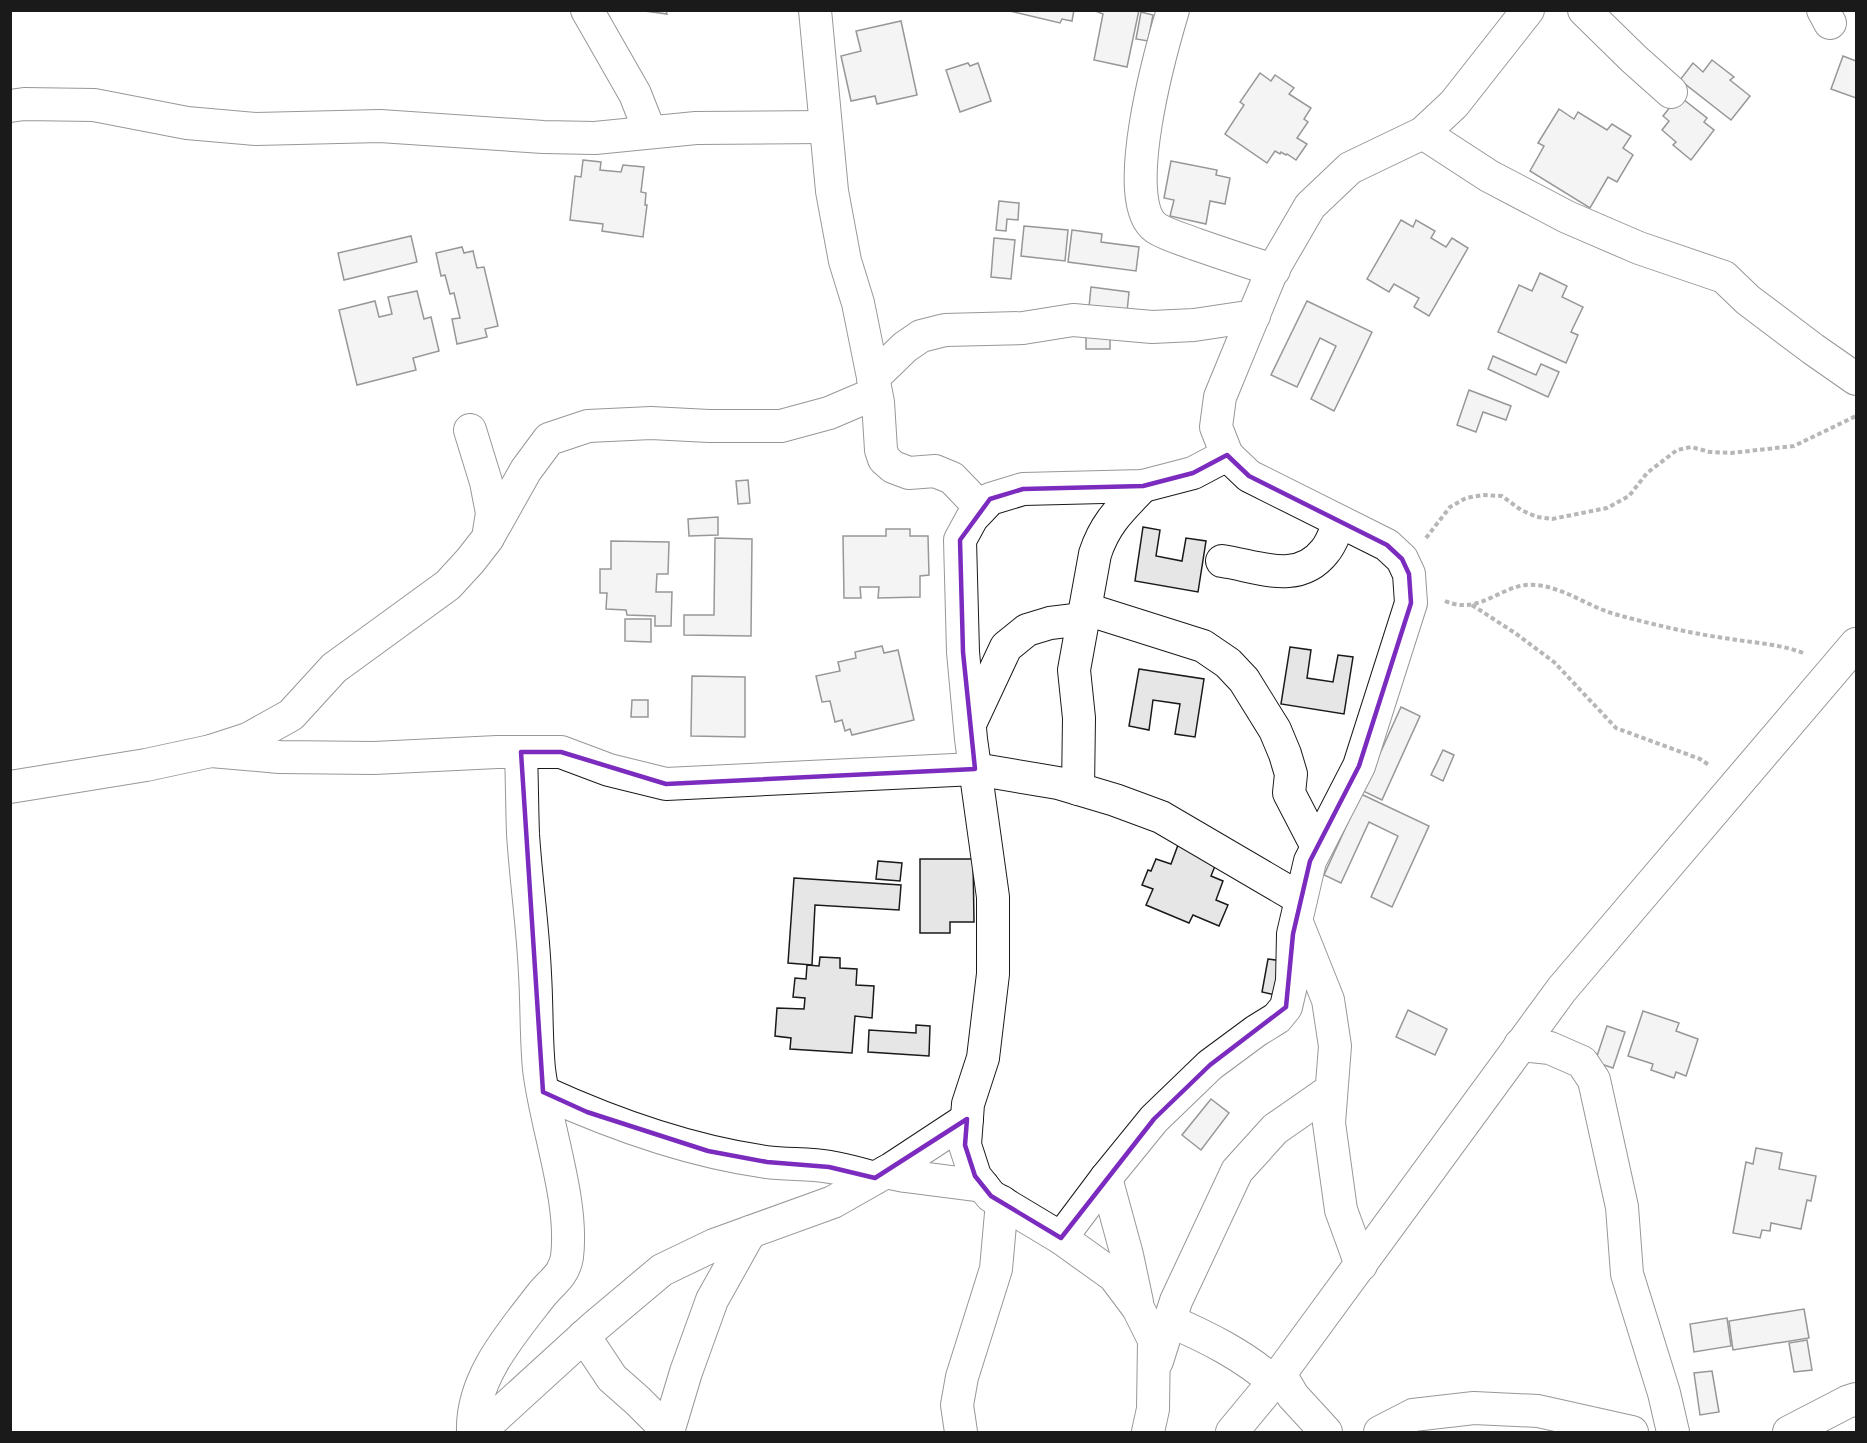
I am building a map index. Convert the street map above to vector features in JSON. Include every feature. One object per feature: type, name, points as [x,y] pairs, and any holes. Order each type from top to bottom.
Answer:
[{"type":"street","points":[[587,10],[635,94],[650,132]]},
{"type":"street","points":[[814,10],[832,191],[845,261],[858,303],[878,402],[881,450],[884,459],[893,467],[909,473],[935,471],[952,478],[981,508]]},
{"type":"street","points":[[1173,10],[1146,120],[1140,175],[1144,212],[1155,227],[1177,237],[1274,270]]},
{"type":"street","points":[[1584,10],[1634,60],[1671,92]]},
{"type":"street","points":[[1061,1238],[1154,1119],[1210,1065],[1277,1018],[1286,1006],[1292,981],[1293,934],[1310,861],[1359,766],[1411,603],[1409,581],[1402,559],[1387,545],[1249,476],[1227,455],[1216,427],[1220,397],[1274,270],[1310,206],[1350,168],[1424,133],[1454,104],[1520,15]]},
{"type":"street","points":[[10,106],[24,104],[94,105],[188,123],[256,129],[380,126],[543,137],[595,138],[696,128],[825,127]]},
{"type":"street","points":[[1424,133],[1490,176],[1567,217],[1639,248],[1724,277],[1748,300],[1813,350],[1857,379]]},
{"type":"street","points":[[10,787],[146,765],[211,751],[248,739],[291,715],[334,668],[448,585],[488,538],[525,470],[549,439],[588,426],[651,423],[781,426],[829,412],[874,385],[905,347],[921,336],[945,330],[1023,328],[1073,320],[1162,327],[1194,325],[1254,316]]},
{"type":"street","points":[[470,430],[486,482],[492,513],[488,538]]},
{"type":"street","points":[[1148,1432],[1153,1409],[1154,1340],[1138,1308],[1114,1276],[1061,1238],[992,1194],[975,1176],[965,1144],[969,1104],[983,1058],[993,974],[993,897],[975,769],[963,652],[960,540],[972,518],[990,499],[1023,489],[1143,486],[1193,473],[1227,455]]},
{"type":"street","points":[[1078,789],[1078,718],[1074,670],[1095,554],[1101,535],[1116,514],[1143,486]]},
{"type":"street","points":[[1222,561],[1266,570],[1292,572],[1315,563],[1327,549],[1340,522]]},
{"type":"street","points":[[970,725],[1006,647],[1027,630],[1084,614],[1203,646],[1228,663],[1244,680],[1275,730],[1291,774],[1289,793],[1317,847]]},
{"type":"street","points":[[1232,1432],[1277,1378],[1562,989],[1847,656]]},
{"type":"street","points":[[211,751],[279,757],[374,758],[521,752],[561,753],[609,770],[666,784],[975,769],[1058,783],[1115,800],[1161,818],[1299,909],[1328,1000],[1335,1046],[1329,1123],[1341,1210],[1361,1264]]},
{"type":"street","points":[[521,752],[523,833],[536,973],[536,1036],[543,1092],[561,1184],[567,1231],[564,1268],[504,1343],[479,1390],[472,1419],[480,1431],[584,1336],[662,1270],[714,1245],[833,1202],[968,1119]]},
{"type":"street","points":[[1520,1045],[1550,1048],[1582,1062],[1594,1080],[1622,1207],[1627,1274],[1642,1329],[1664,1393],[1672,1432]]},
{"type":"street","points":[[1154,1371],[1176,1301],[1237,1171],[1275,1129],[1331,1090]]},
{"type":"street","points":[[543,1092],[609,1120],[708,1151],[767,1162],[905,1176],[992,1194]]},
{"type":"street","points":[[1106,1178],[1127,1255],[1138,1308]]},
{"type":"street","points":[[961,1432],[957,1405],[962,1377],[996,1269],[992,1194]]},
{"type":"street","points":[[584,1336],[612,1378],[668,1432],[686,1372],[712,1300],[750,1232]]},
{"type":"street","points":[[1170,1321],[1194,1331],[1277,1378],[1326,1432]]},
{"type":"street","points":[[1789,1432],[1857,1399]]},
{"type":"street","points":[[1380,1432],[1413,1415],[1474,1408],[1538,1411],[1632,1432]]},
{"type":"path","points":[[1847,656],[1730,639],[1615,615],[1568,593],[1535,584],[1510,589],[1494,598],[1472,605],[1454,605],[1409,581],[1421,544],[1442,515],[1450,507],[1466,498],[1483,495],[1502,496],[1521,510],[1537,517],[1552,519],[1607,508],[1629,496],[1647,473],[1677,450],[1691,447],[1731,453],[1794,446],[1857,416]]},
{"type":"path","points":[[1472,605],[1554,662],[1616,728],[1700,759],[1737,784]]},
{"type":"highlighted area","points":[[1227,455],[1249,476],[1387,545],[1402,559],[1409,574],[1411,603],[1359,766],[1310,861],[1293,934],[1286,1007],[1210,1065],[1154,1119],[1061,1238],[991,1196],[975,1176],[965,1145],[967,1119],[875,1178],[829,1167],[767,1162],[708,1151],[587,1112],[543,1092],[521,752],[561,752],[666,784],[975,769],[963,652],[960,540],[990,499],[1023,489],[1143,486],[1193,473]]},
{"type":"building","points":[[637,10],[666,10],[667,14]]},
{"type":"building","points":[[1006,10],[1074,10],[1072,21],[1062,19],[1060,23]]},
{"type":"building","points":[[1093,10],[1139,10],[1127,67],[1094,60],[1103,14]]},
{"type":"building","points":[[1141,12],[1153,15],[1148,41],[1136,39]]},
{"type":"building","points":[[901,21],[917,95],[877,104],[875,96],[851,101],[841,56],[861,51],[856,31]]},
{"type":"building","points":[[1843,56],[1856,61],[1856,98],[1831,89]]},
{"type":"building","points":[[1712,60],[1734,77],[1730,80],[1750,96],[1731,120],[1680,80],[1693,63],[1703,72]]},
{"type":"building","points":[[968,63],[970,66],[978,63],[991,101],[960,112],[946,70]]},
{"type":"building","points":[[1260,73],[1271,81],[1275,75],[1294,88],[1289,94],[1311,108],[1304,119],[1308,122],[1297,138],[1307,144],[1296,160],[1287,154],[1275,151],[1267,163],[1225,134],[1244,105],[1240,102]]},
{"type":"building","points":[[1679,96],[1707,118],[1704,122],[1714,130],[1691,160],[1673,145],[1676,142],[1662,130],[1669,121],[1663,116]]},
{"type":"building","points":[[1559,109],[1574,119],[1578,112],[1607,130],[1612,124],[1631,136],[1623,148],[1633,155],[1617,182],[1608,177],[1590,208],[1530,171],[1544,146],[1538,143]]},
{"type":"building","points":[[583,160],[601,162],[600,170],[621,172],[623,165],[644,167],[641,192],[646,193],[645,205],[647,205],[643,237],[602,231],[603,224],[570,220],[575,176],[581,177]]},
{"type":"building","points":[[1171,161],[1217,170],[1216,175],[1230,178],[1225,204],[1210,201],[1206,224],[1170,216],[1174,200],[1164,198]]},
{"type":"building","points":[[999,201],[1019,203],[1018,220],[1007,219],[1006,231],[996,230]]},
{"type":"building","points":[[1401,220],[1413,227],[1416,220],[1435,231],[1431,238],[1446,247],[1452,238],[1468,248],[1429,316],[1414,307],[1419,298],[1394,284],[1389,292],[1367,279]]},
{"type":"building","points":[[1024,226],[1068,230],[1065,261],[1021,256]]},
{"type":"building","points":[[1072,230],[1102,234],[1101,242],[1139,247],[1136,271],[1068,262]]},
{"type":"building","points":[[411,236],[417,262],[344,280],[338,253]]},
{"type":"building","points":[[994,238],[1015,240],[1011,279],[991,277]]},
{"type":"building","points":[[462,247],[464,253],[473,251],[477,268],[484,267],[498,326],[485,329],[487,337],[457,344],[452,319],[460,318],[454,293],[450,294],[445,275],[441,276],[436,253]]},
{"type":"building","points":[[1540,273],[1567,286],[1562,297],[1583,307],[1571,332],[1578,335],[1566,363],[1498,332],[1519,285],[1532,291]]},
{"type":"building","points":[[1091,287],[1129,292],[1127,312],[1089,307]]},
{"type":"building","points":[[417,291],[424,319],[431,317],[439,351],[413,358],[416,370],[357,385],[339,310],[375,301],[379,317],[392,314],[388,297]]},
{"type":"building","points":[[1307,301],[1372,332],[1334,411],[1311,399],[1336,346],[1320,338],[1297,387],[1271,375]]},
{"type":"building","points":[[1086,332],[1110,333],[1110,349],[1086,349]]},
{"type":"building","points":[[1493,356],[1536,375],[1541,364],[1559,372],[1548,397],[1488,369]]},
{"type":"building","points":[[1469,390],[1511,406],[1506,420],[1483,412],[1476,432],[1457,425]]},
{"type":"building","points":[[748,480],[750,503],[738,504],[736,481]]},
{"type":"building","points":[[718,517],[718,535],[689,536],[688,519]]},
{"type":"building","points":[[1143,527],[1160,530],[1156,556],[1182,561],[1186,538],[1206,541],[1198,592],[1135,581]]},
{"type":"building","points":[[886,529],[910,529],[910,536],[928,536],[929,575],[920,576],[920,597],[878,598],[879,587],[860,587],[861,598],[844,598],[843,536],[886,536]]},
{"type":"building","points":[[715,538],[752,539],[751,636],[684,635],[684,615],[714,615]]},
{"type":"building","points":[[611,541],[669,542],[668,574],[657,574],[656,592],[672,592],[671,626],[655,626],[655,616],[627,615],[626,610],[606,609],[607,593],[600,593],[600,569],[611,569]]},
{"type":"building","points":[[625,619],[651,619],[651,642],[625,641]]},
{"type":"building","points":[[882,646],[884,653],[898,650],[914,720],[852,735],[850,729],[845,731],[842,720],[835,722],[830,701],[822,702],[816,676],[840,671],[838,662],[856,658],[855,652]]},
{"type":"building","points":[[1290,647],[1311,650],[1307,678],[1333,682],[1338,655],[1353,657],[1344,714],[1281,704]]},
{"type":"building","points":[[1139,669],[1204,679],[1195,737],[1175,734],[1180,704],[1153,700],[1149,730],[1129,726]]},
{"type":"building","points":[[692,676],[745,677],[745,737],[691,736]]},
{"type":"building","points":[[632,700],[648,700],[648,717],[631,717]]},
{"type":"building","points":[[1401,707],[1420,716],[1382,800],[1363,791]]},
{"type":"building","points":[[1443,750],[1454,755],[1443,781],[1431,775]]},
{"type":"building","points":[[1361,794],[1429,826],[1392,907],[1371,897],[1398,836],[1369,822],[1341,883],[1324,875]]},
{"type":"building","points":[[1178,845],[1217,861],[1211,876],[1223,881],[1216,900],[1228,905],[1219,926],[1193,915],[1189,923],[1146,905],[1153,889],[1142,885],[1148,870],[1151,871],[1156,859],[1171,864]]},
{"type":"building","points":[[920,859],[973,859],[974,922],[950,922],[950,933],[920,933]]},
{"type":"building","points":[[878,861],[902,863],[900,881],[876,879]]},
{"type":"building","points":[[794,878],[901,885],[899,910],[815,905],[812,965],[788,963]]},
{"type":"building","points":[[820,957],[840,958],[840,968],[857,969],[856,985],[874,986],[872,1018],[855,1016],[852,1053],[790,1049],[791,1038],[775,1036],[777,1008],[804,1009],[805,998],[793,997],[795,978],[806,979],[807,965],[819,966]]},
{"type":"building","points":[[1268,959],[1282,961],[1276,995],[1262,992]]},
{"type":"building","points":[[1408,1010],[1447,1029],[1435,1055],[1396,1037]]},
{"type":"building","points":[[1643,1011],[1679,1023],[1676,1031],[1698,1039],[1686,1076],[1676,1072],[1674,1078],[1651,1070],[1653,1064],[1628,1056]]},
{"type":"building","points":[[916,1025],[930,1026],[929,1056],[868,1052],[869,1030],[916,1033]]},
{"type":"building","points":[[1607,1026],[1625,1032],[1613,1068],[1595,1062]]},
{"type":"building","points":[[1211,1099],[1229,1113],[1201,1150],[1182,1135]]},
{"type":"building","points":[[1756,1148],[1782,1153],[1779,1169],[1816,1176],[1811,1201],[1807,1200],[1801,1229],[1771,1223],[1770,1231],[1762,1230],[1760,1238],[1733,1233],[1746,1162],[1753,1164]]},
{"type":"building","points":[[1804,1309],[1809,1338],[1733,1350],[1729,1321]]},
{"type":"building","points":[[1727,1318],[1731,1346],[1694,1352],[1690,1324]]},
{"type":"building","points":[[1807,1340],[1812,1370],[1794,1372],[1789,1343]]},
{"type":"building","points":[[1712,1371],[1719,1412],[1700,1415],[1694,1373]]}]
